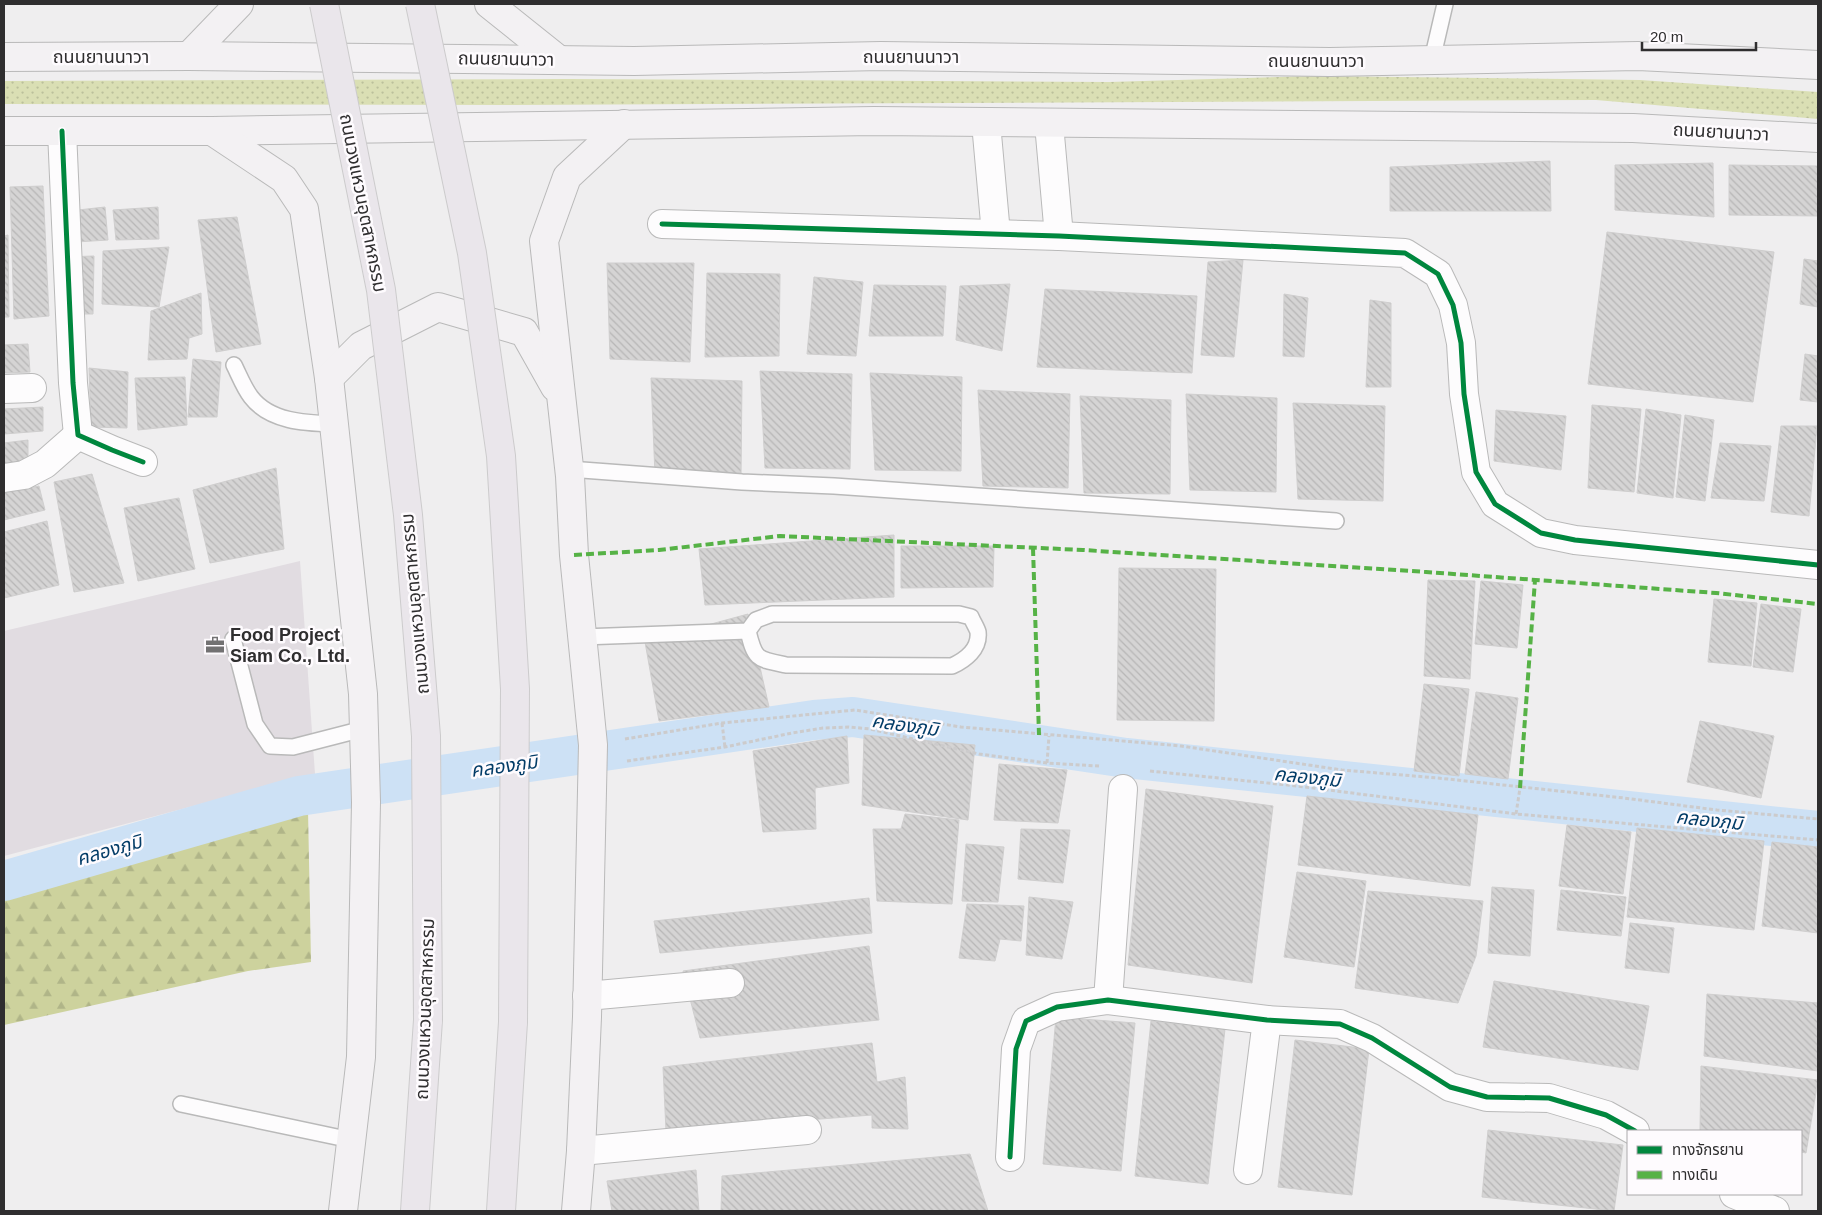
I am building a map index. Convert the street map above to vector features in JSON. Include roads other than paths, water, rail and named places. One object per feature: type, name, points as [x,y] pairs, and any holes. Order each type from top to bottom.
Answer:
[{"type":"main road","points":[[189,56],[239,4]]},
{"type":"main road","name":"ถนนวงแหวนอุตสาหกรรม","points":[[324,4],[381,290],[408,515],[426,736],[428,1020],[414,1211]]},
{"type":"main road","points":[[420,4],[472,253],[501,456],[515,689],[513,1022],[501,1211]]},
{"type":"main road","points":[[489,4],[559,60]]},
{"type":"main road","name":"ถนนยานนาวา","points":[[4,57],[189,56],[634,61],[881,56],[1330,62],[1638,56],[1818,65]]},
{"type":"main road","name":"ถนนยานนาวา","points":[[4,131],[212,131],[874,121],[1633,128],[1818,138]]},
{"type":"main road","points":[[576,1211],[581,1151],[587,996],[592,755],[574,555],[569,469],[544,241],[567,178],[624,124]]},
{"type":"main road","points":[[212,131],[284,179],[304,209],[329,378],[363,694],[366,791],[361,1056],[343,1211]]},
{"type":"main road","points":[[329,378],[361,346],[438,308],[524,332],[561,396]]},
{"type":"street","points":[[986,123],[996,234]]},
{"type":"street","points":[[1050,124],[1060,236]]},
{"type":"street","points":[[62,131],[73,383],[78,435]]},
{"type":"street","points":[[662,224],[1060,236],[1405,253],[1438,274],[1453,305],[1461,342],[1464,394],[1476,472],[1495,504],[1541,533],[1575,540],[1818,566]]},
{"type":"street","points":[[4,389],[32,388]]},
{"type":"street","points":[[78,435],[143,462]]},
{"type":"street","points":[[4,478],[24,475],[45,464],[78,435]]},
{"type":"street","points":[[1108,1000],[1132,779]]},
{"type":"street","points":[[587,996],[730,983]]},
{"type":"street","points":[[1010,1157],[1016,1049],[1026,1021],[1057,1007],[1108,1000],[1267,1020],[1340,1024],[1372,1038],[1450,1087],[1487,1097],[1549,1098],[1606,1115],[1633,1130]]},
{"type":"street","points":[[1248,1170],[1267,1020]]},
{"type":"street","points":[[581,1151],[807,1130]]},
{"type":"street","points":[[1736,1195],[1775,1211]]},
{"type":"lane","points":[[1432,60],[1444,4]]},
{"type":"lane","points":[[234,365],[250,396],[261,408],[281,417],[303,423],[334,424]]},
{"type":"lane","points":[[569,469],[1336,521]]},
{"type":"lane","points":[[772,614],[959,614],[971,617],[978,632],[975,648],[964,660],[952,666],[786,665],[765,660],[753,652],[748,631],[756,620],[772,614]]},
{"type":"lane","points":[[582,637],[748,631]]},
{"type":"lane","points":[[234,639],[255,724],[270,746],[293,747],[363,730]]},
{"type":"lane","points":[[181,1104],[351,1140]]},
{"type":"waterway","name":"คลองภูมิ","points":[[4,881],[299,796],[814,720],[853,717],[1126,758],[1818,831]]},
{"type":"place","name":"Food Project Siam Co., Ltd.","points":[[215,645]]}]
